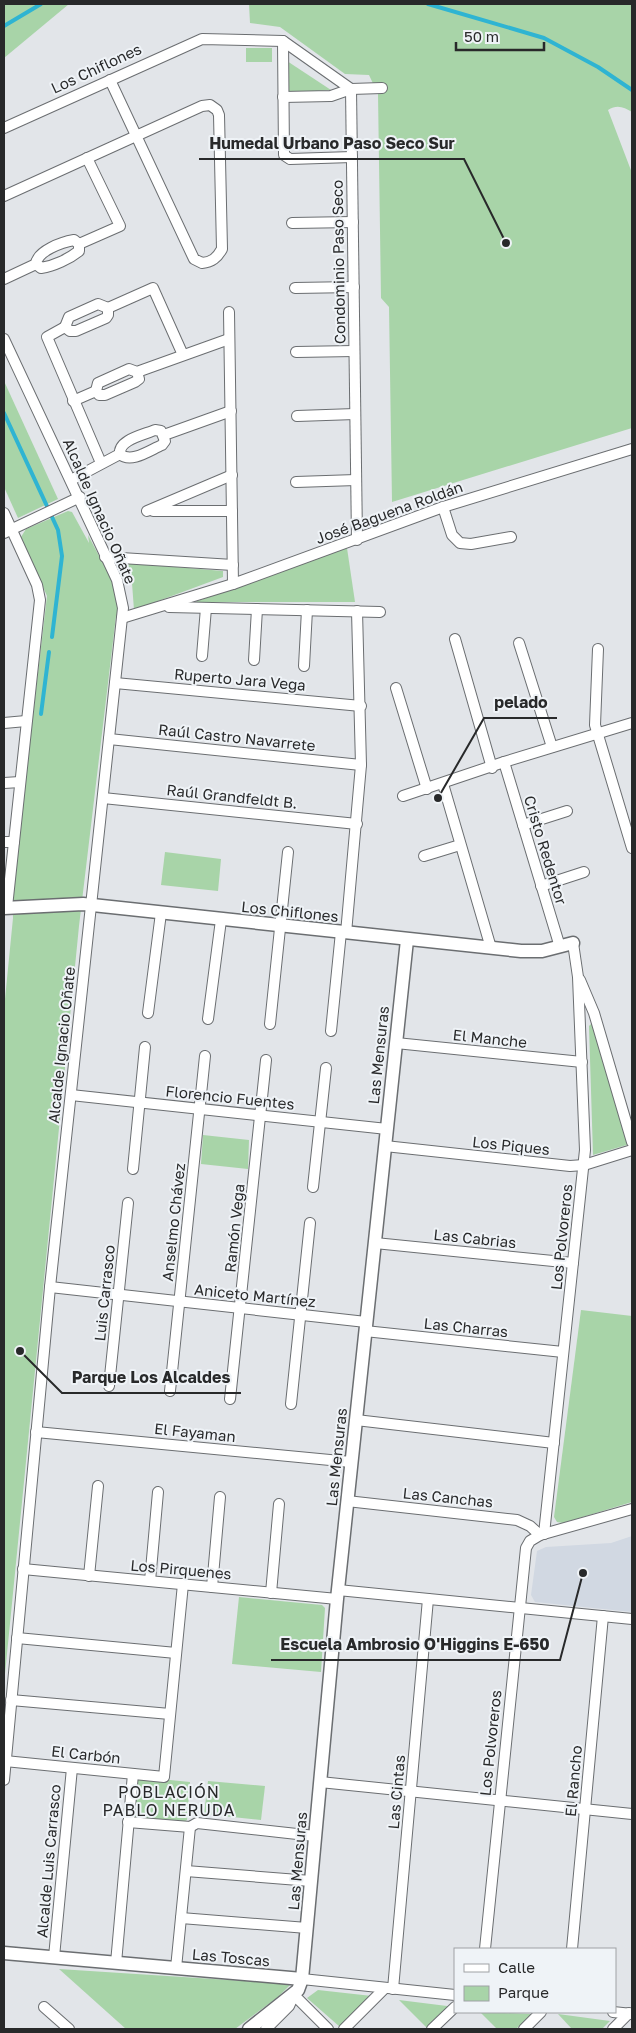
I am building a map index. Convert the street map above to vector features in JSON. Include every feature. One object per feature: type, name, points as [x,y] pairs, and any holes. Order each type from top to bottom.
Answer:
[{"type":"street","name":"Los Chiflones","points":[[4,128],[202,38],[283,41]]},
{"type":"street","points":[[283,41],[352,89]]},
{"type":"street","points":[[283,41],[283,152],[285,157],[352,157]]},
{"type":"street","points":[[4,196],[87,158],[136,136],[202,106],[210,104],[217,110],[222,249],[218,256],[210,262],[202,264],[194,259],[136,136],[110,80]]},
{"type":"street","points":[[283,97],[331,96],[352,89],[382,88]]},
{"type":"street","name":"Condominio Paso Seco","points":[[352,89],[357,540]]},
{"type":"street","points":[[79,244],[120,226],[87,158]]},
{"type":"street","points":[[292,223],[353,222]]},
{"type":"street","points":[[36,264],[37,258],[41,254],[68,241],[74,240],[79,244]]},
{"type":"street","points":[[36,264],[42,268],[49,267],[74,255],[79,251],[79,244]]},
{"type":"street","points":[[4,279],[36,264]]},
{"type":"street","points":[[294,288],[354,287]]},
{"type":"street","points":[[101,463],[47,337],[65,327],[69,317],[98,304],[108,308],[153,288],[183,355]]},
{"type":"street","points":[[65,327],[70,331],[83,328],[106,318],[108,308]]},
{"type":"street","points":[[229,312],[233,584]]},
{"type":"street","name":"Alcalde Ignacio Oñate","points":[[4,339],[80,498],[121,591],[122,618],[50,1287],[4,1780]]},
{"type":"street","points":[[96,391],[98,383],[128,369],[138,372],[229,339]]},
{"type":"street","points":[[296,352],[354,351]]},
{"type":"street","points":[[96,391],[99,395],[105,396],[128,386],[139,379],[138,372]]},
{"type":"street","points":[[73,401],[96,391]]},
{"type":"street","points":[[164,435],[231,411]]},
{"type":"street","points":[[297,416],[355,414]]},
{"type":"street","points":[[154,430],[160,431],[164,435],[165,441],[162,445],[132,459],[125,458],[120,454],[119,449],[123,444],[154,430]]},
{"type":"street","name":"José Baguena Roldán","points":[[122,618],[233,584],[357,540],[442,507],[632,449]]},
{"type":"street","points":[[71,480],[120,454]]},
{"type":"street","points":[[232,475],[147,511],[232,512]]},
{"type":"street","points":[[296,482],[356,480]]},
{"type":"street","points":[[8,532],[36,517],[80,498]]},
{"type":"street","points":[[442,507],[452,535],[460,543],[471,544],[511,536]]},
{"type":"street","points":[[4,513],[8,532],[40,595],[20,782],[9,842],[6,907]]},
{"type":"street","points":[[105,557],[233,566]]},
{"type":"street","name":"José Baguena Roldán","points":[[158,606],[380,612]]},
{"type":"street","points":[[202,656],[206,608]]},
{"type":"street","points":[[254,660],[257,609]]},
{"type":"street","points":[[304,666],[307,610]]},
{"type":"street","points":[[331,1031],[357,824],[362,765],[357,611]]},
{"type":"street","points":[[456,639],[492,768]]},
{"type":"street","points":[[519,642],[552,747]]},
{"type":"street","points":[[598,650],[594,718],[597,734],[632,848]]},
{"type":"street","name":"Ruperto Jara Vega","points":[[115,683],[361,706]]},
{"type":"street","points":[[396,688],[427,789]]},
{"type":"street","points":[[4,723],[26,721]]},
{"type":"street","points":[[403,796],[492,768],[504,762],[632,723]]},
{"type":"street","name":"Raúl Castro Navarrete","points":[[109,739],[362,765]]},
{"type":"street","name":"Cristo Redentor","points":[[504,762],[560,947]]},
{"type":"street","points":[[4,783],[20,782]]},
{"type":"street","points":[[443,784],[491,948]]},
{"type":"street","name":"Raúl Grandfeldt B.","points":[[103,798],[357,824]]},
{"type":"street","points":[[523,825],[567,811]]},
{"type":"street","points":[[424,856],[460,845]]},
{"type":"street","points":[[270,1024],[288,852]]},
{"type":"street","points":[[541,886],[584,872]]},
{"type":"street","name":"Los Chiflones","points":[[6,907],[68,903],[92,905],[532,952],[573,943]]},
{"type":"street","points":[[148,1013],[161,913]]},
{"type":"street","points":[[208,1018],[221,920]]},
{"type":"street","name":"Las Mensuras","points":[[302,1979],[347,1502],[407,940]]},
{"type":"street","name":"Los Polvoreros","points":[[485,1948],[526,1548],[530,1541],[542,1534],[554,1443],[584,1165],[578,977],[573,943]]},
{"type":"street","points":[[578,977],[594,1013],[632,1142]]},
{"type":"street","name":"El Manche","points":[[396,1043],[582,1062]]},
{"type":"street","points":[[132,1169],[145,1047]]},
{"type":"street","name":"Anselmo Chávez","points":[[170,1391],[205,1056]]},
{"type":"street","name":"Ramón Vega","points":[[230,1399],[266,1060]]},
{"type":"street","points":[[313,1187],[326,1068]]},
{"type":"street","name":"Florencio Fuentes","points":[[71,1095],[387,1129]]},
{"type":"street","name":"Los Piques","points":[[385,1146],[570,1166],[584,1165],[632,1150]]},
{"type":"street","name":"Luis Carrasco","points":[[109,1386],[120,1295],[128,1203]]},
{"type":"street","points":[[291,1404],[310,1223]]},
{"type":"street","name":"Las Cabrias","points":[[375,1243],[573,1263]]},
{"type":"street","name":"Aniceto Martínez","points":[[50,1287],[301,1315],[366,1326]]},
{"type":"street","name":"Las Charras","points":[[366,1326],[564,1352]]},
{"type":"street","points":[[356,1420],[554,1443]]},
{"type":"street","name":"El Fayaman","points":[[36,1432],[352,1462]]},
{"type":"street","points":[[89,1576],[98,1486]]},
{"type":"street","points":[[150,1581],[158,1492]]},
{"type":"street","points":[[212,1587],[220,1497]]},
{"type":"street","name":"Las Canchas","points":[[347,1502],[517,1520],[542,1534]]},
{"type":"street","points":[[271,1593],[279,1504]]},
{"type":"street","points":[[542,1534],[632,1509]]},
{"type":"street","name":"Los Pirquenes","points":[[23,1570],[271,1593],[428,1598],[632,1619]]},
{"type":"street","points":[[11,1700],[170,1714],[183,1584]]},
{"type":"street","name":"Las Cintas","points":[[389,1988],[411,1791],[428,1598]]},
{"type":"street","name":"El Rancho","points":[[572,1948],[603,1616]]},
{"type":"street","points":[[17,1638],[176,1653]]},
{"type":"street","name":"El Carbón","points":[[5,1761],[164,1777],[170,1714]]},
{"type":"street","name":"Alcalde Luis Carrasco","points":[[54,1957],[72,1768]]},
{"type":"street","points":[[116,1963],[132,1774]]},
{"type":"street","points":[[320,1782],[632,1814]]},
{"type":"street","points":[[128,1822],[190,1827],[197,1823],[315,1836]]},
{"type":"street","points":[[176,1968],[190,1827]]},
{"type":"street","points":[[186,1871],[311,1881]]},
{"type":"street","points":[[181,1918],[307,1928]]},
{"type":"street","name":"Las Toscas","points":[[4,1953],[302,1979],[454,1995]]},
{"type":"street","points":[[266,2029],[289,2006],[302,1979]]},
{"type":"street","points":[[344,2029],[389,1988]]},
{"type":"street","points":[[248,2029],[294,1994]]},
{"type":"street","points":[[294,1994],[328,2029]]},
{"type":"street","points":[[44,2007],[69,2029]]},
{"type":"street","points":[[432,2029],[454,2008]]},
{"type":"street","points":[[616,2012],[630,2014]]},
{"type":"street","points":[[524,2029],[541,2013]]},
{"type":"street","points":[[613,2029],[630,2014]]},
{"type":"shaded area","points":[[632,1536],[632,1612],[535,1602],[531,1595],[537,1551],[546,1547],[611,1543]]},
{"type":"green space","points":[[4,4],[69,4],[4,58]]},
{"type":"green space","points":[[249,4],[632,4],[632,112],[620,107],[608,110],[632,173],[632,428],[392,502],[389,307],[381,298],[378,94],[369,75],[345,74],[280,27],[250,23]]},
{"type":"green space","points":[[246,48],[272,48],[272,62],[246,62]]},
{"type":"green space","points":[[287,61],[331,90],[287,93]]},
{"type":"green space","points":[[4,381],[58,499],[18,518],[4,487]]},
{"type":"green space","points":[[68,511],[72,512],[89,543],[88,535],[116,588],[120,614],[116,616],[79,926],[4,1684],[4,1009],[13,918],[12,894],[47,596],[21,537],[26,529]]},
{"type":"green space","points":[[347,548],[355,602],[195,602]]},
{"type":"green space","points":[[118,562],[223,571],[223,577],[134,610],[132,583]]},
{"type":"green space","points":[[165,852],[221,859],[218,891],[161,885]]},
{"type":"green space","points":[[592,1023],[630,1144],[593,1155],[589,1026]]},
{"type":"green space","points":[[203,1135],[249,1140],[248,1169],[201,1164]]},
{"type":"green space","points":[[581,1310],[632,1316],[632,1502],[563,1523],[557,1522],[554,1517]]},
{"type":"green space","points":[[239,1597],[322,1605],[325,1608],[321,1672],[232,1664]]},
{"type":"green space","points":[[140,1777],[190,1782],[187,1820],[180,1824],[136,1820],[132,1815],[135,1780]]},
{"type":"green space","points":[[208,1781],[265,1786],[261,1820],[204,1814]]},
{"type":"green space","points":[[59,1969],[291,1984],[278,1997],[235,2029],[126,2029]]},
{"type":"green space","points":[[318,1990],[372,1996],[340,2027],[307,1998]]},
{"type":"green space","points":[[399,2000],[454,2007],[428,2029]]},
{"type":"green space","points":[[481,2013],[532,2014],[516,2029],[497,2029]]},
{"type":"green space","points":[[558,2014],[610,2021],[602,2029],[572,2029]]},
{"type":"waterway","points":[[4,26],[41,4]]},
{"type":"waterway","points":[[428,4],[544,38],[598,67],[632,90]]},
{"type":"waterway","points":[[4,413],[58,530],[62,556],[52,637]]},
{"type":"waterway","points":[[41,714],[49,652]]},
{"type":"place","name":"Humedal Urbano Paso Seco Sur","points":[[506,243]]},
{"type":"place","name":"pelado","points":[[438,798]]},
{"type":"place","name":"Parque Los Alcaldes","points":[[20,1351]]},
{"type":"place","name":"Escuela Ambrosio O'Higgins E-650","points":[[583,1573]]},
{"type":"district","name":"POBLACIÓN PABLO NERUDA","points":[[169,1801]]}]
